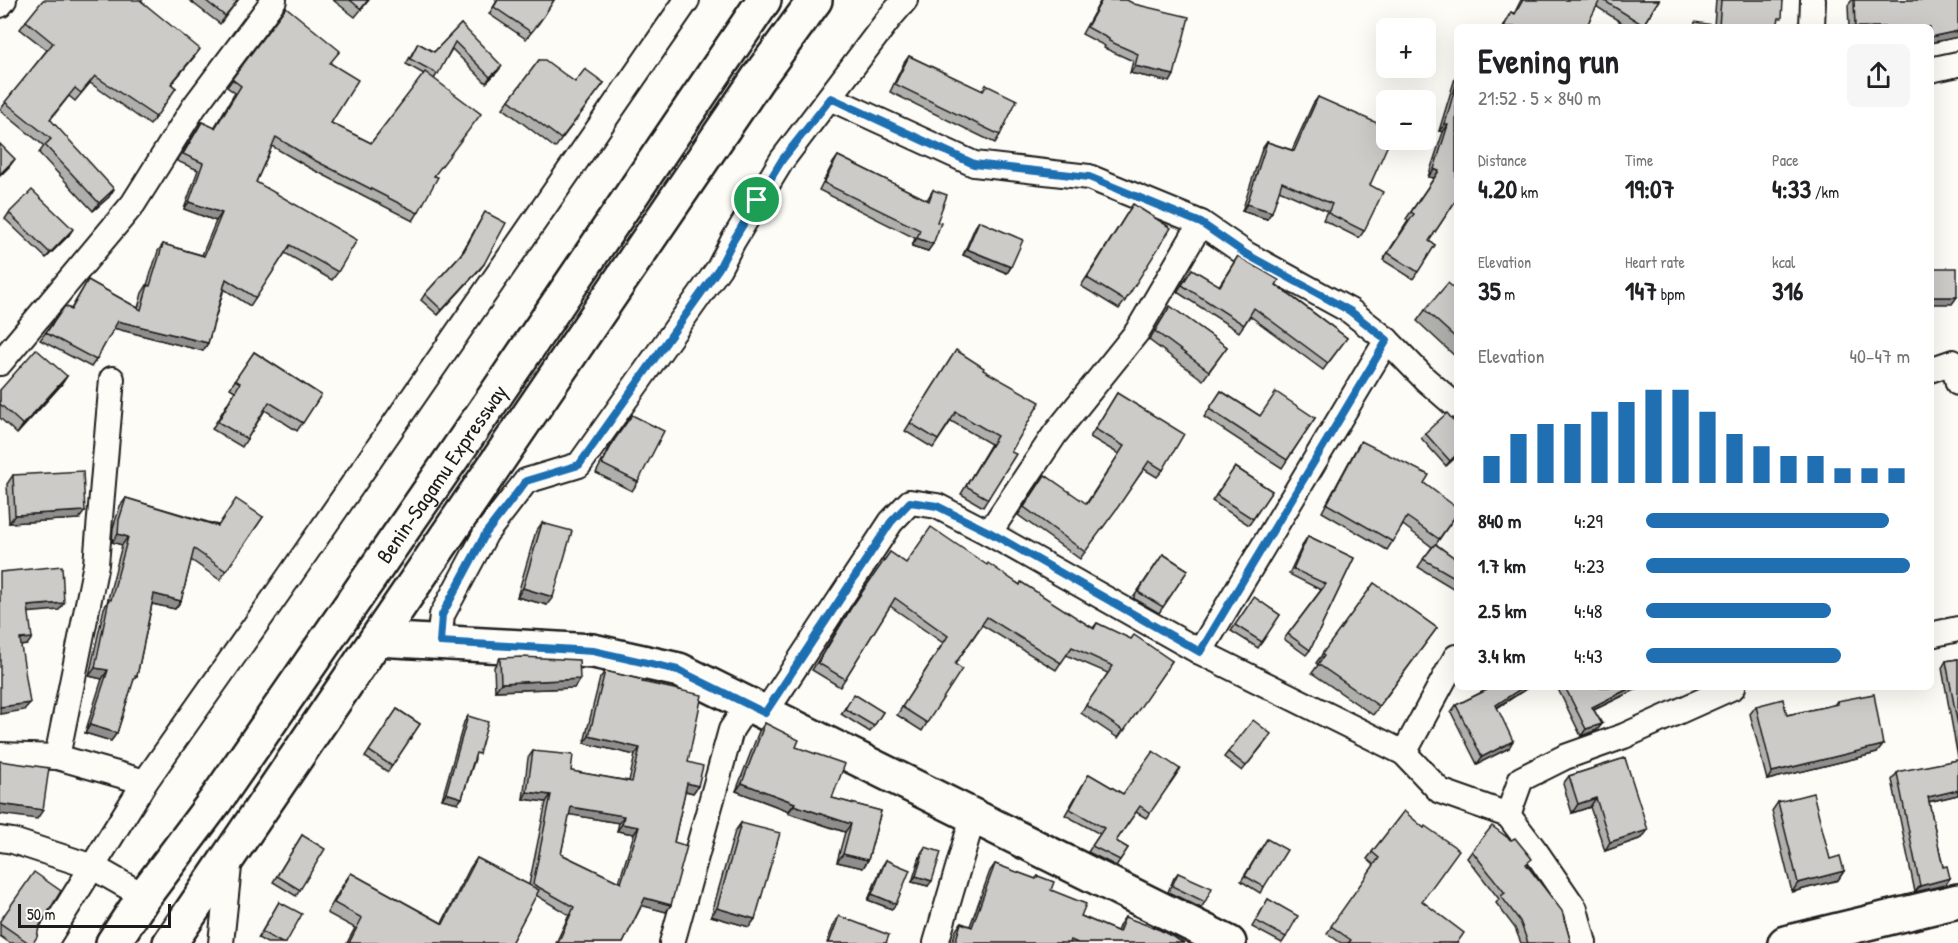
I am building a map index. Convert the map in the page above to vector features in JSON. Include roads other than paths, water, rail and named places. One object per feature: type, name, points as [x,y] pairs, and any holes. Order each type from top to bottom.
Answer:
[{"type":"main road","name":"Benin-Sagamu Expressway","points":[[113,943],[144,896],[216,800],[488,406],[764,0]]},
{"type":"main road","name":"Benin-Sagamu Expressway","points":[[170,943],[758,78],[815,0]]},
{"type":"main road","points":[[377,639],[593,651],[678,670],[1229,943]]},
{"type":"main road","points":[[216,800],[251,823]]},
{"type":"main road","points":[[1785,943],[1958,901]]},
{"type":"street","points":[[0,5],[4,0]]},
{"type":"street","points":[[0,363],[133,204],[194,107],[274,0]]},
{"type":"street","points":[[45,943],[145,782],[290,576],[687,0]]},
{"type":"street","points":[[440,642],[442,615],[486,533],[526,481],[579,465],[719,268],[782,160],[905,0]]},
{"type":"street","points":[[1812,24],[1813,0]]},
{"type":"street","points":[[1934,69],[1958,64]]},
{"type":"street","points":[[831,98],[974,164],[1089,177],[1201,223],[1246,254],[1350,311],[1387,340],[1425,379],[1454,404]]},
{"type":"street","points":[[989,532],[1055,434],[1137,332],[1201,223]]},
{"type":"street","points":[[1200,652],[1387,340]]},
{"type":"street","points":[[57,757],[96,564],[112,379]]},
{"type":"street","points":[[672,943],[731,730],[757,709],[891,522],[910,502],[937,506],[989,532],[1200,652],[1404,753],[1440,791],[1508,815],[1575,909],[1584,943]]},
{"type":"street","points":[[1934,634],[1958,629]]},
{"type":"street","points":[[1404,753],[1454,661]]},
{"type":"street","points":[[1508,815],[1521,779],[1566,757],[1624,736],[1726,690]]},
{"type":"street","points":[[0,755],[57,757],[145,782]]},
{"type":"street","points":[[936,943],[973,817]]},
{"type":"street","points":[[0,839],[14,840],[93,867],[144,896]]},
{"type":"street","points":[[221,943],[230,854]]}]
